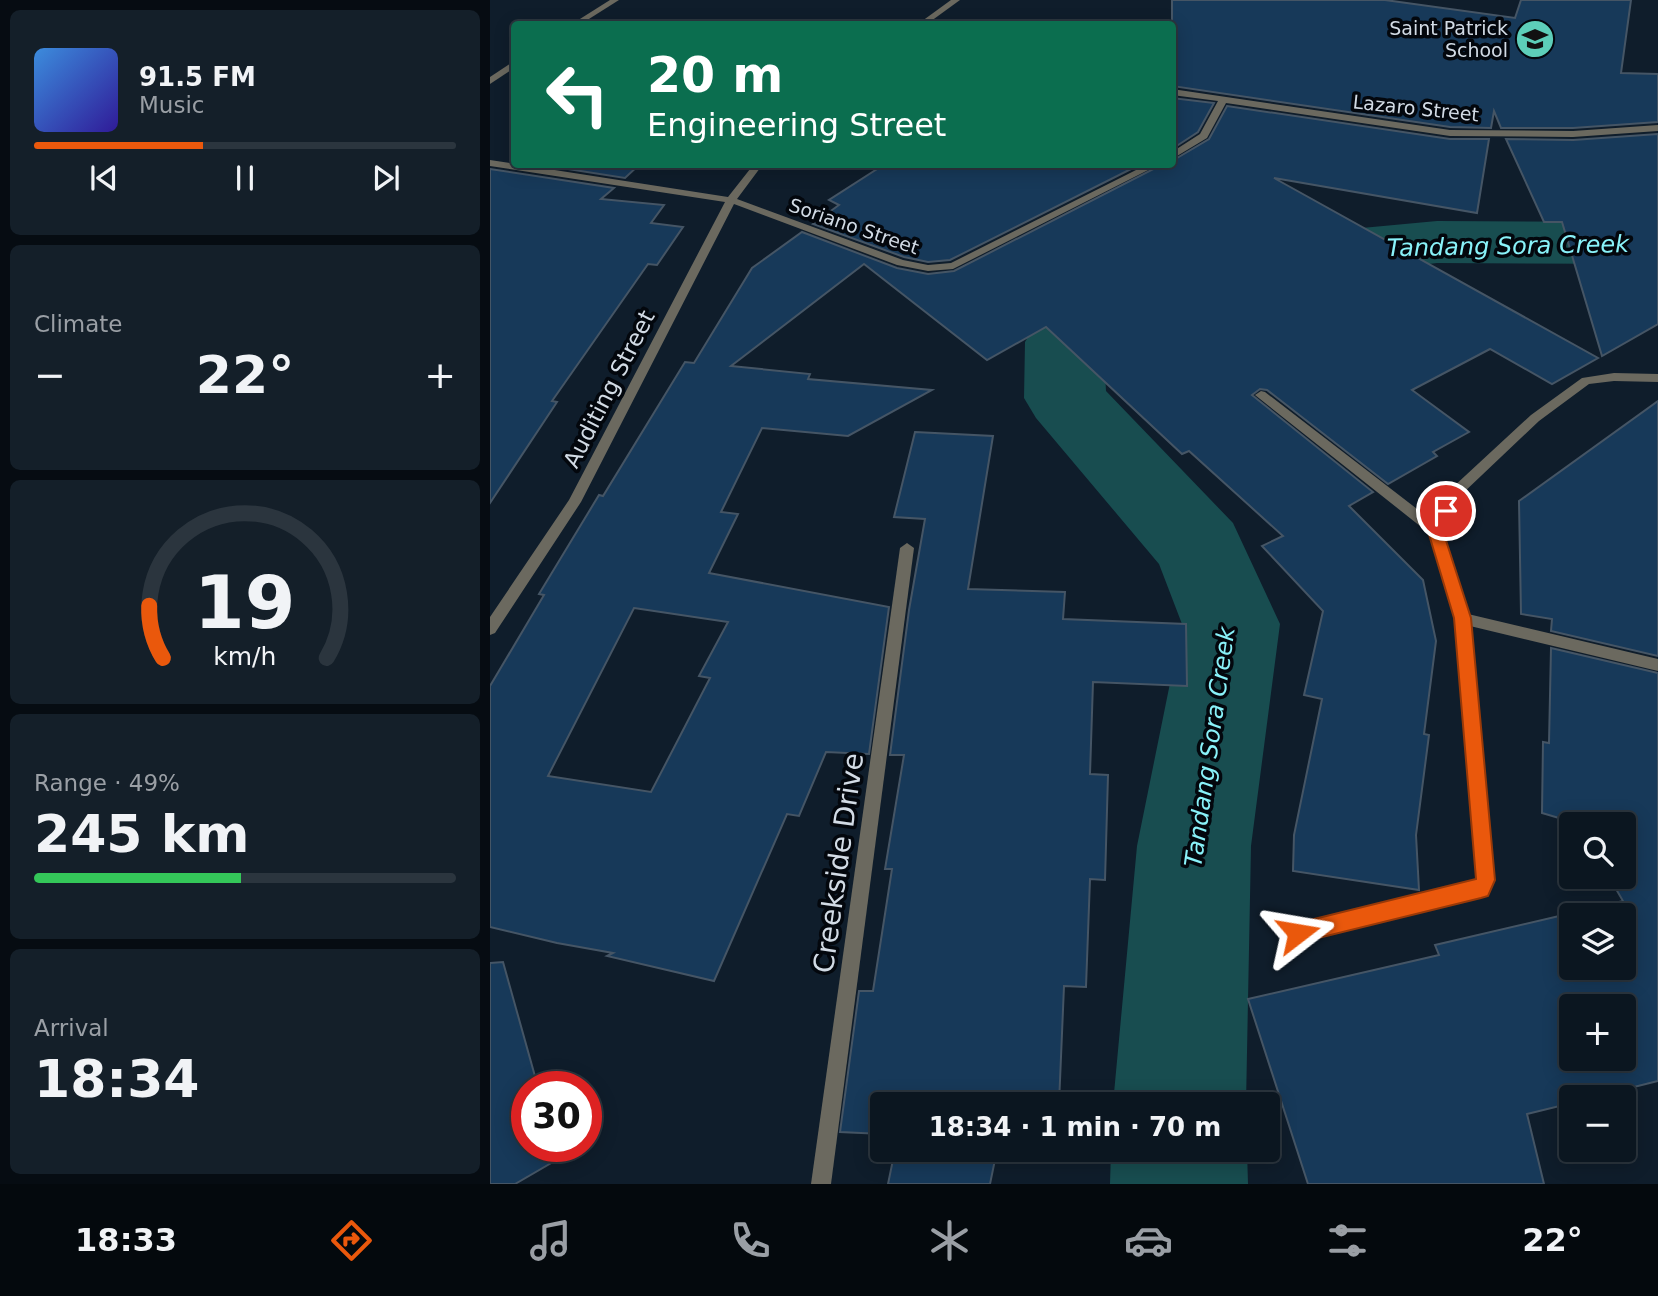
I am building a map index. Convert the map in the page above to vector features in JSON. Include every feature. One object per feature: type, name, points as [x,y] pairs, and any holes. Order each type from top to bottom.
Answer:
[{"type":"street","points":[[581,21],[615,0]]},
{"type":"street","points":[[926,21],[956,0]]},
{"type":"street","points":[[490,81],[511,67]]},
{"type":"street","name":"Lazaro Street","points":[[1176,93],[1450,133],[1573,134],[1658,128]]},
{"type":"street","points":[[1176,154],[1204,136],[1223,100]]},
{"type":"street","name":"Soriano Street","points":[[490,163],[511,166]]},
{"type":"street","name":"Soriano Street","points":[[523,168],[731,200],[901,263],[928,268],[953,266],[1148,168]]},
{"type":"street","name":"Auditing Street","points":[[490,629],[575,502],[731,200],[756,168]]},
{"type":"street","points":[[1436,531],[1457,491],[1535,418],[1586,381],[1614,377],[1658,377]]},
{"type":"street","points":[[1261,395],[1436,531],[1462,618],[1485,880],[1481,889],[1298,933]]},
{"type":"street","name":"Creekside Drive","points":[[821,1184],[907,548]]},
{"type":"street","points":[[1462,618],[1658,665]]},
{"type":"building","points":[[1172,0],[1385,0],[1515,18],[1521,0],[1631,0],[1621,73],[1658,74],[1658,122],[1573,128],[1501,128],[1494,111],[1491,128],[1450,127],[1176,87],[1176,21],[1172,21]]},
{"type":"building","points":[[1176,98],[1214,103],[1198,132],[1176,146]]},
{"type":"building","points":[[1227,106],[1450,139],[1489,139],[1477,213],[1274,178],[1598,358],[1552,384],[1490,349],[1412,390],[1469,432],[1433,452],[1437,456],[1388,484],[1267,390],[1260,389],[1252,395],[1373,492],[1349,506],[1423,580],[1436,641],[1424,734],[1429,735],[1416,835],[1419,890],[1293,871],[1294,835],[1322,699],[1304,695],[1323,611],[1262,546],[1283,536],[1189,451],[1182,454],[1046,327],[987,360],[864,264],[731,366],[810,374],[808,379],[932,390],[848,436],[762,428],[721,512],[738,514],[709,573],[889,607],[869,754],[826,752],[799,816],[787,814],[714,981],[607,956],[613,953],[490,927],[490,686],[544,595],[539,594],[599,495],[603,496],[685,362],[694,363],[752,268],[802,232],[897,268],[928,274],[954,271],[1155,168],[1176,168],[1176,159],[1209,139]],"holes":[[[634,608],[728,622],[699,676],[710,678],[651,792],[548,776]]]},
{"type":"building","points":[[1658,134],[1658,324],[1602,356],[1562,222],[1544,222],[1506,139],[1573,140]]},
{"type":"building","points":[[561,168],[636,168],[625,178]]},
{"type":"building","points":[[879,168],[1133,168],[950,260],[928,262],[904,257],[813,224],[839,205],[829,200]]},
{"type":"building","points":[[490,169],[614,188],[601,199],[664,205],[651,223],[683,227],[657,265],[648,264],[552,401],[557,402],[490,503]]},
{"type":"building","points":[[1658,401],[1658,656],[1551,631],[1552,619],[1521,614],[1519,501]]},
{"type":"building","points":[[915,432],[993,436],[968,589],[1065,592],[1063,619],[1186,624],[1187,686],[1093,682],[1090,774],[1108,775],[1105,880],[1090,879],[1086,987],[1064,986],[1060,1092],[870,1092],[870,1133],[840,1132],[859,991],[873,991],[892,869],[885,869],[904,755],[890,755],[909,610],[925,519],[894,517]]},
{"type":"building","points":[[1551,648],[1658,673],[1658,1081],[1636,1086],[1559,1085],[1559,1106],[1527,1114],[1544,1184],[1308,1184],[1248,999],[1439,955],[1435,945],[1559,916],[1559,980],[1636,980],[1636,903],[1614,903],[1623,901],[1616,889],[1636,889],[1636,812],[1559,812],[1559,818],[1542,813],[1543,742],[1549,743]]},
{"type":"building","points":[[503,962],[534,1071],[511,1071],[511,1162],[553,1162],[515,1184],[490,1184],[490,963]]},
{"type":"building","points":[[893,1162],[995,1162],[990,1184],[888,1184]]},
{"type":"waterway","name":"Tandang Sora Creek","points":[[1180,1092],[1194,846],[1231,624],[1200,548],[1065,398],[1064,342],[1201,284],[1351,251],[1437,242],[1658,243]]},
{"type":"waterway","name":"Tandang Sora Creek","points":[[1179,1162],[1179,1184]]},
{"type":"place","name":"Saint Patrick School","points":[[1535,39]]},
{"type":"route","points":[[1298,933],[1481,889],[1485,880],[1462,618],[1436,531],[1446,511]]}]
